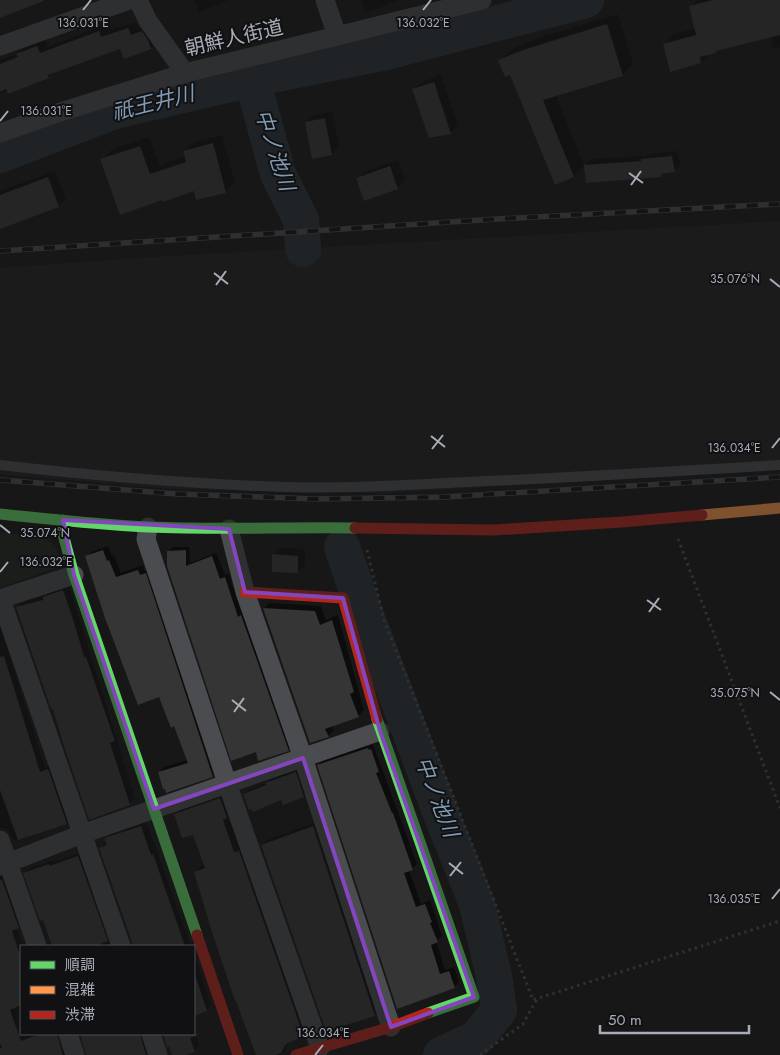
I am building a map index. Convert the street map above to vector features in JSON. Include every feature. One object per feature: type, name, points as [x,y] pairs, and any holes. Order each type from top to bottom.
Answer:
[{"type":"street","points":[[0,46],[128,0]]},
{"type":"street","points":[[138,0],[148,21],[185,73]]},
{"type":"street","points":[[325,0],[337,36]]},
{"type":"street","name":"朝鮮人街道","points":[[0,133],[185,73],[482,0]]},
{"type":"street","points":[[0,514],[148,527],[229,529],[361,527],[494,530],[670,518],[780,508]]},
{"type":"street","points":[[63,520],[63,534],[74,575],[238,1055]]},
{"type":"street","points":[[148,527],[146,540],[226,783],[320,1048]]},
{"type":"street","points":[[229,529],[245,592],[303,758],[391,1028]]},
{"type":"street","points":[[74,575],[1,599],[121,945]]},
{"type":"street","points":[[245,592],[343,598],[380,731],[474,997],[391,1028],[296,1055]]},
{"type":"street","points":[[4,865],[82,834],[380,731]]},
{"type":"street","points":[[0,840],[4,865],[37,945]]},
{"type":"street","points":[[68,1035],[75,1055]]},
{"type":"street","points":[[151,1035],[158,1055]]},
{"type":"lane","points":[[0,465],[66,472],[277,487],[367,487],[780,465]]},
{"type":"path","points":[[670,518],[780,808]]},
{"type":"path","points":[[361,527],[384,620],[533,1000],[780,921]]},
{"type":"path","points":[[480,1055],[523,1024],[538,998]]},
{"type":"highlighted area","points":[[63,520],[229,529],[245,592],[343,598],[380,731],[474,997],[391,1027],[303,758],[154,809],[74,575]]},
{"type":"shaded area","points":[[780,221],[780,470],[383,493],[176,489],[0,474],[0,268],[154,257]]},
{"type":"shaded area","points":[[0,532],[44,537],[56,547],[61,566],[0,588]]},
{"type":"building","points":[[0,0],[44,0],[44,1],[0,18]]},
{"type":"building","points":[[713,0],[780,0],[780,35],[716,51],[716,53],[700,57],[701,63],[670,72],[663,44],[696,35],[689,6]]},
{"type":"building","points":[[607,24],[623,76],[543,100],[574,177],[555,185],[510,75],[505,77],[498,60],[526,49]]},
{"type":"building","points":[[128,28],[131,35],[142,31],[151,49],[124,59],[120,49],[48,75],[49,78],[8,94],[6,89],[0,92],[0,64],[18,57],[16,54],[37,46],[40,53],[99,31],[101,37]]},
{"type":"building","points":[[434,82],[451,134],[429,138],[412,89]]},
{"type":"building","points":[[325,118],[332,155],[312,159],[305,122]]},
{"type":"building","points":[[213,143],[226,193],[196,200],[194,191],[120,215],[100,159],[140,146],[150,174],[186,162],[183,151]]},
{"type":"building","points":[[672,156],[675,172],[661,174],[661,177],[586,183],[584,165],[641,161],[641,159]]},
{"type":"building","points":[[390,166],[398,189],[364,201],[356,178]]},
{"type":"building","points":[[48,177],[59,207],[0,229],[0,195]]},
{"type":"building","points":[[103,550],[116,577],[138,570],[140,575],[146,573],[213,777],[166,793],[165,789],[163,789],[158,772],[188,763],[174,726],[171,728],[159,697],[138,705],[105,618],[85,556]]},
{"type":"building","points":[[186,550],[186,566],[212,556],[220,579],[225,577],[238,617],[241,615],[289,751],[258,761],[256,752],[231,761],[167,566],[167,551]]},
{"type":"building","points":[[272,554],[298,556],[298,573],[272,572]]},
{"type":"building","points":[[63,590],[84,657],[86,657],[115,741],[110,743],[130,805],[89,820],[53,709],[51,709],[16,607],[43,600],[43,597]]},
{"type":"building","points":[[263,608],[315,611],[320,625],[332,620],[354,692],[350,694],[359,717],[325,729],[329,737],[310,743]]},
{"type":"building","points":[[4,656],[40,772],[48,769],[67,824],[18,840],[0,790],[0,657]]},
{"type":"building","points":[[368,748],[369,750],[371,749],[379,772],[376,773],[393,813],[413,870],[404,873],[416,907],[425,904],[432,922],[430,923],[438,942],[431,945],[440,974],[449,971],[455,988],[397,1009],[317,765]]},
{"type":"building","points":[[296,772],[304,797],[283,805],[281,800],[253,812],[252,809],[249,810],[243,794],[266,785],[265,783]]},
{"type":"building","points":[[220,798],[227,818],[223,820],[234,852],[239,851],[304,1037],[286,1044],[281,1053],[276,1055],[256,1055],[235,1001],[194,872],[205,868],[193,835],[182,838],[174,814]]},
{"type":"building","points":[[141,826],[151,855],[153,854],[185,945],[132,945],[99,848],[107,845],[104,838]]},
{"type":"building","points":[[313,826],[375,1016],[326,1031],[261,845]]},
{"type":"building","points":[[78,856],[108,941],[98,945],[52,945],[43,920],[40,921],[23,873],[49,864],[49,866]]},
{"type":"building","points":[[0,880],[2,880],[19,928],[12,931],[20,955],[20,1005],[10,1010],[21,1041],[37,1035],[57,1035],[63,1055],[0,1055],[0,1048],[2,1048],[0,1043]]},
{"type":"building","points":[[195,975],[207,1011],[195,1016]]},
{"type":"building","points":[[80,1035],[140,1035],[146,1055],[86,1055]]},
{"type":"building","points":[[163,1035],[198,1035],[190,1038],[195,1052],[186,1055],[172,1055],[169,1046],[167,1047]]},
{"type":"waterway","name":"祇王井川","points":[[0,155],[115,111],[252,79],[386,52],[586,0]]},
{"type":"waterway","name":"中ノ池川","points":[[252,79],[278,174],[301,220],[303,249]]},
{"type":"waterway","name":"中ノ池川","points":[[342,547],[441,814],[477,904],[494,976],[499,1010],[477,1038],[441,1055]]},
{"type":"railway","points":[[0,251],[497,219],[780,204]]},
{"type":"railway","points":[[0,480],[177,494],[316,499],[445,497],[780,477]]},
{"type":"traffic: fast","points":[[0,514],[149,527],[355,528]]},
{"type":"traffic: fast","points":[[63,520],[63,534],[74,575],[197,935]]},
{"type":"traffic: fast","points":[[377,719],[474,997],[428,1013]]},
{"type":"traffic: slow","points":[[702,515],[780,508]]},
{"type":"traffic: jam","points":[[355,528],[494,530],[702,515]]},
{"type":"traffic: jam","points":[[245,592],[343,598],[377,719]]},
{"type":"traffic: jam","points":[[197,935],[238,1055]]},
{"type":"traffic: jam","points":[[296,1055],[391,1027],[428,1013]]}]
